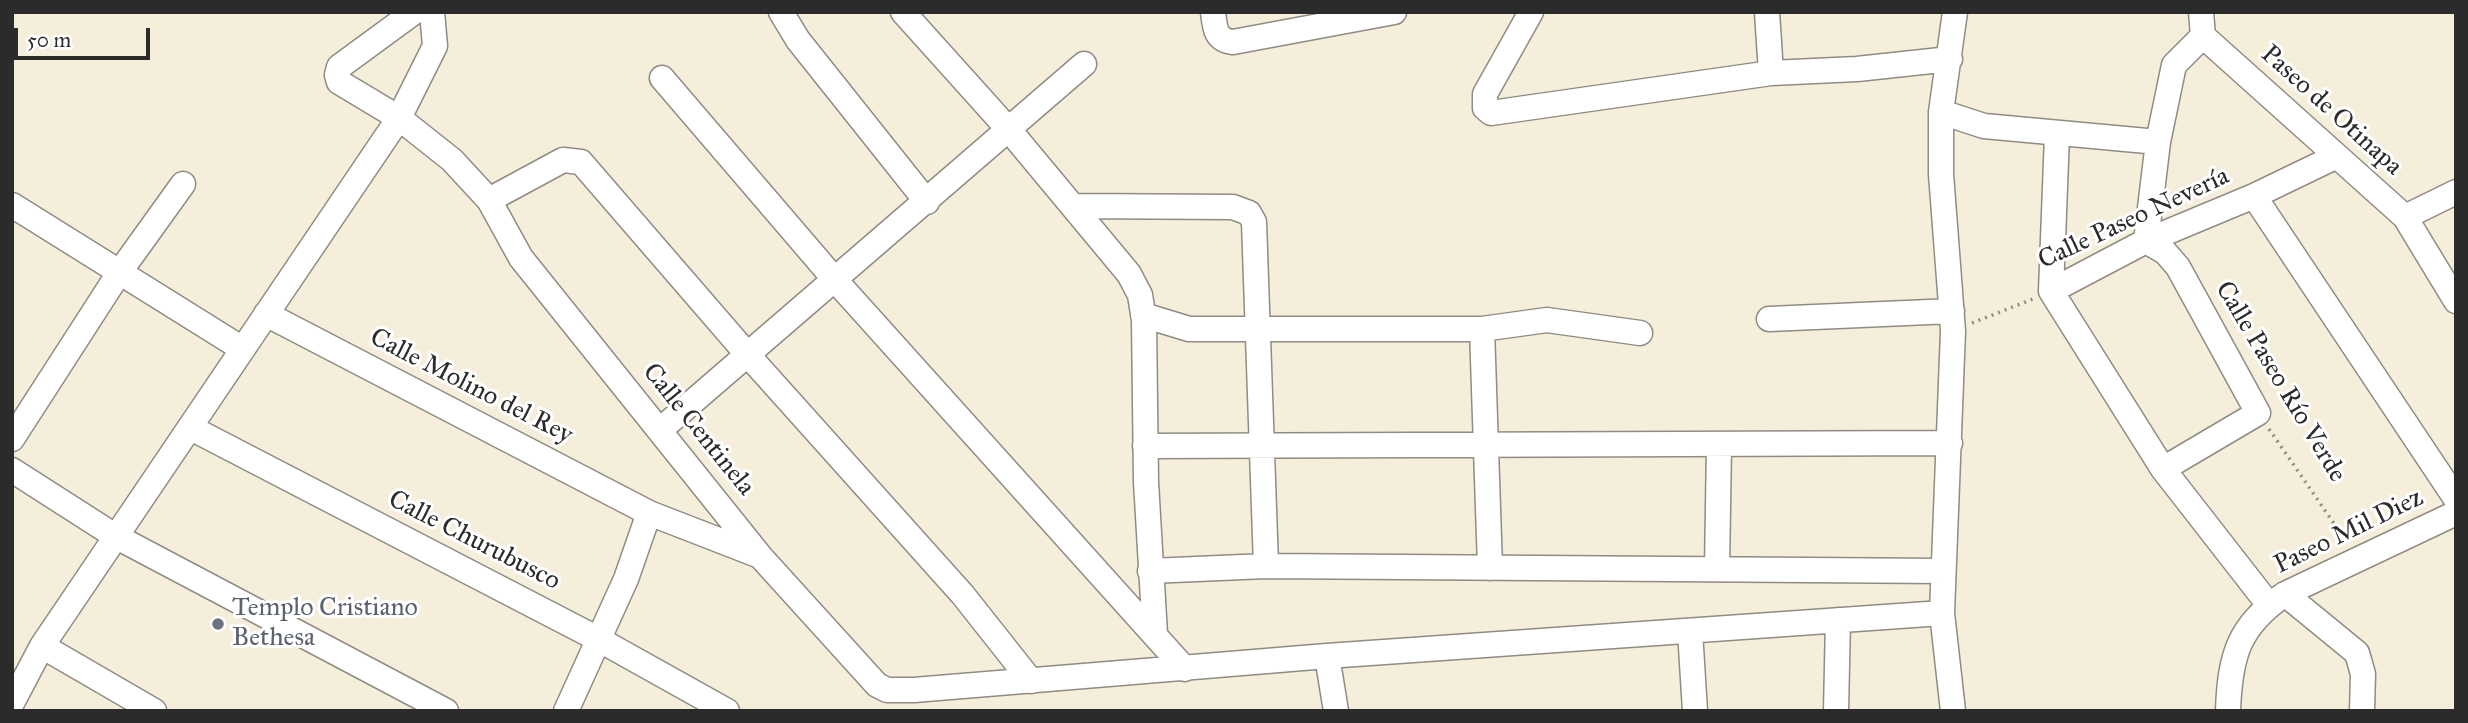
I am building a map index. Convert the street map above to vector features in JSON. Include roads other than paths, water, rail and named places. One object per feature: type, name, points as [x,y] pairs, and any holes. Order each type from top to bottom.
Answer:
[{"type":"street","name":"Calle Centinela","points":[[414,12],[339,67],[339,82],[399,118],[452,160],[489,200],[515,250],[760,556],[877,685],[900,691],[1031,681]]},
{"type":"street","points":[[12,703],[42,646],[399,118],[435,46],[432,12]]},
{"type":"street","points":[[781,12],[799,40],[927,202]]},
{"type":"street","points":[[903,12],[1074,206],[1134,283],[1143,315],[1145,446],[1155,634]]},
{"type":"street","points":[[1214,23],[1223,41],[1233,42],[1330,19],[1394,12]]},
{"type":"street","points":[[1531,12],[1485,94],[1485,108],[1491,113],[1771,73],[1867,68],[1950,59]]},
{"type":"street","points":[[1767,12],[1771,73]]},
{"type":"street","points":[[1953,711],[1942,613],[1953,321],[1941,174],[1941,112],[1955,12]]},
{"type":"street","points":[[2146,241],[2158,142],[2174,65],[2202,24]]},
{"type":"street","name":"Paseo de Otinapa","points":[[2202,24],[2404,218],[2456,301]]},
{"type":"street","points":[[660,430],[1010,131],[1084,64]]},
{"type":"street","points":[[662,78],[836,281],[1185,669]]},
{"type":"street","points":[[1941,112],[1984,126],[2057,135],[2158,142]]},
{"type":"street","points":[[2057,135],[2051,291],[2163,469],[2277,600],[2357,653],[2364,674],[2362,711]]},
{"type":"street","name":"Calle Paseo Nevería","points":[[2051,291],[2146,241],[2254,196],[2337,156]]},
{"type":"street","points":[[489,200],[564,160],[581,162],[747,354],[963,595],[1031,681],[1327,656],[1942,613]]},
{"type":"street","points":[[12,439],[119,273],[183,184]]},
{"type":"street","points":[[2404,218],[2456,192]]},
{"type":"street","points":[[2254,196],[2456,499]]},
{"type":"street","points":[[12,205],[242,348]]},
{"type":"street","points":[[1074,206],[1233,207],[1249,213],[1257,232],[1266,566]]},
{"type":"street","name":"Calle Paseo Río Verde","points":[[2146,241],[2165,252],[2178,267],[2258,413],[2163,469]]},
{"type":"street","name":"Calle Molino del Rey","points":[[266,314],[649,513],[760,556]]},
{"type":"street","points":[[1143,315],[1189,328],[1482,329],[1547,320],[1640,333]]},
{"type":"street","points":[[1769,319],[1953,321]]},
{"type":"street","points":[[1482,329],[1488,445],[1490,568]]},
{"type":"street","name":"Calle Churubusco","points":[[191,428],[598,639],[727,711]]},
{"type":"street","points":[[1145,446],[1950,443]]},
{"type":"street","points":[[1717,569],[1718,445]]},
{"type":"street","points":[[12,470],[115,536],[446,711]]},
{"type":"street","points":[[566,711],[626,579],[649,513]]},
{"type":"street","name":"Paseo Mil Diez","points":[[2277,600],[2456,513]]},
{"type":"street","points":[[1150,571],[1266,566],[1943,571]]},
{"type":"street","points":[[2228,711],[2231,671],[2240,638],[2277,600]]},
{"type":"street","points":[[1836,711],[1838,620]]},
{"type":"street","points":[[1690,631],[1695,711]]},
{"type":"street","points":[[42,646],[155,711]]},
{"type":"street","points":[[1327,656],[1336,711]]},
{"type":"place","name":"Templo Cristiano Bethesa","points":[[218,624]]}]
